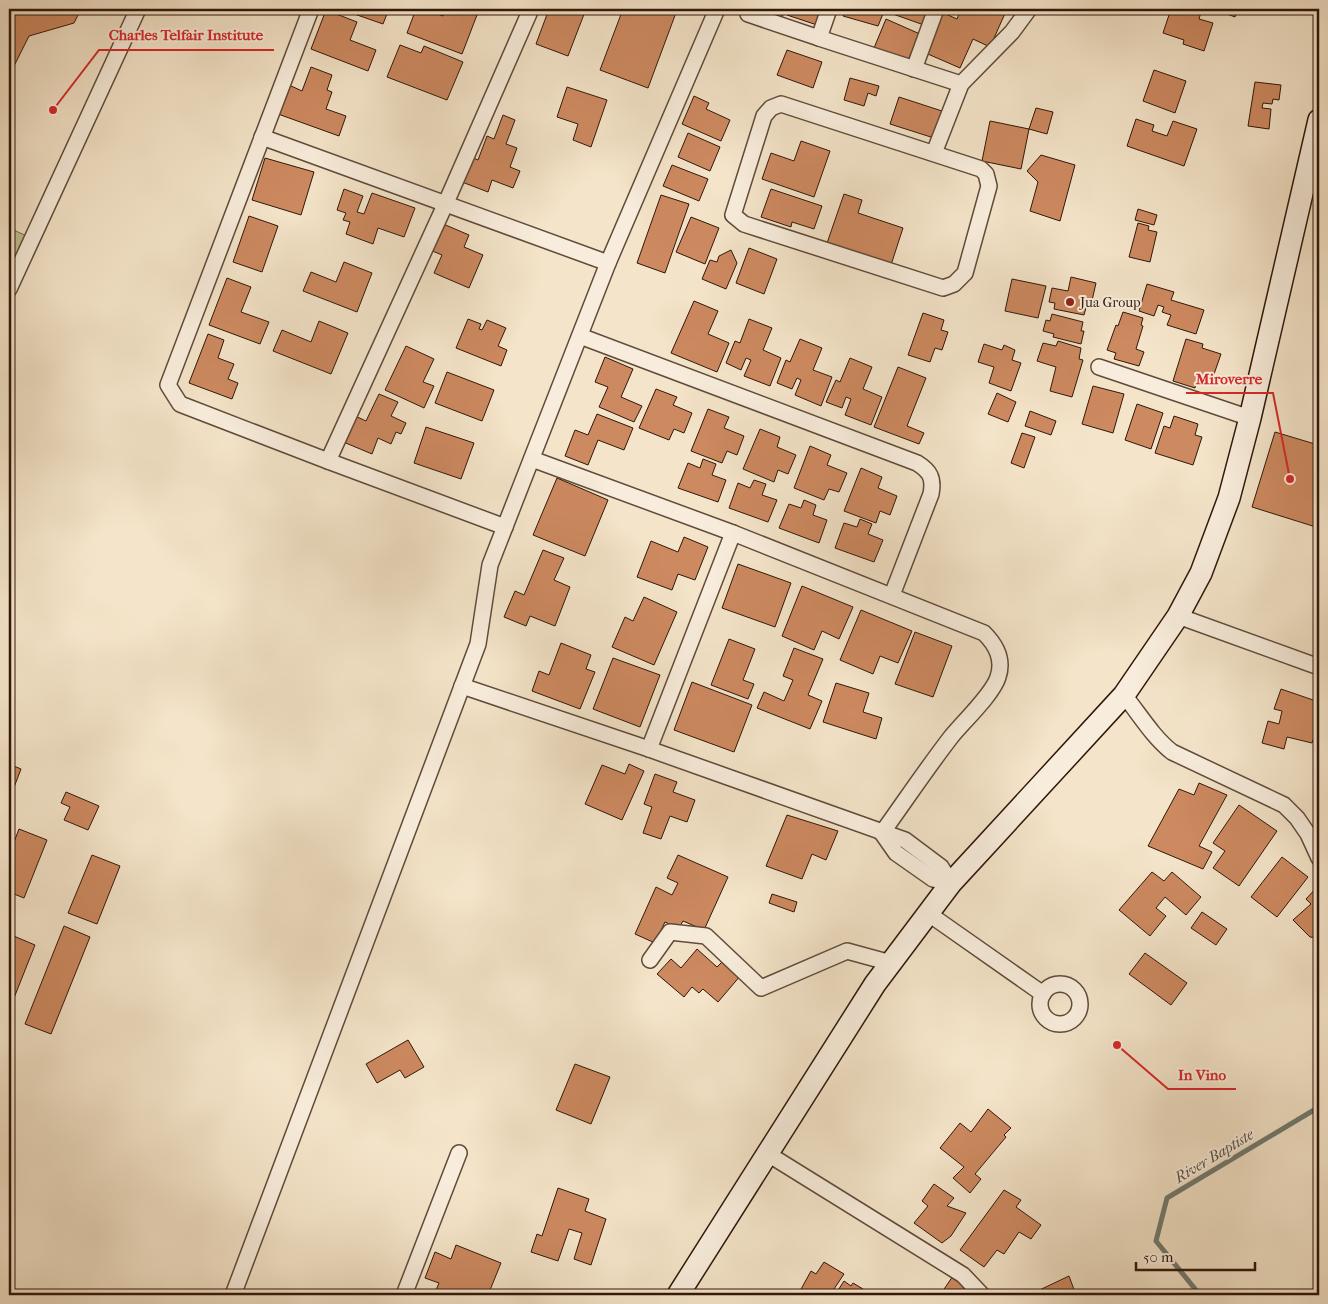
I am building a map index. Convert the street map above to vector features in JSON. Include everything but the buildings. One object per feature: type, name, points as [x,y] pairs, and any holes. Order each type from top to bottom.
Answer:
[{"type":"main road","points":[[678,1295],[875,984],[951,884],[1124,695],[1178,616],[1201,573],[1229,498],[1250,418],[1319,120]]},
{"type":"street","points":[[9,289],[138,9]]},
{"type":"street","points":[[311,9],[168,385],[180,404],[505,527]]},
{"type":"street","points":[[328,461],[445,205],[531,9]]},
{"type":"street","points":[[819,38],[829,9]]},
{"type":"street","points":[[914,69],[936,9]]},
{"type":"street","points":[[934,153],[961,84],[1012,32],[1028,9]]},
{"type":"street","points":[[233,1295],[478,644],[490,565],[608,263],[711,10]]},
{"type":"street","points":[[748,14],[961,84]]},
{"type":"street","points":[[781,104],[934,153],[981,169],[986,174],[989,186],[965,273],[954,284],[943,288],[744,224],[733,215],[764,116],[771,108],[781,104]]},
{"type":"street","points":[[262,137],[608,263]]},
{"type":"street","points":[[580,336],[916,463],[926,469],[932,476],[931,494],[892,595]]},
{"type":"street","points":[[1099,368],[1250,418]]},
{"type":"street","points":[[532,459],[892,595],[984,633],[996,645],[1000,659],[998,678],[990,691],[950,738],[882,833]]},
{"type":"street","points":[[649,749],[732,533]]},
{"type":"street","points":[[1178,616],[1319,667]]},
{"type":"street","points":[[462,686],[649,749],[905,840],[941,867],[951,884]]},
{"type":"street","points":[[1124,695],[1148,724],[1158,741],[1172,752],[1284,805],[1297,818],[1308,834],[1319,858]]},
{"type":"street","points":[[929,914],[1043,994]]},
{"type":"street","points":[[650,960],[670,932],[706,936],[761,988],[847,951],[891,963]]},
{"type":"street","points":[[404,1295],[459,1153]]},
{"type":"street","points":[[768,1154],[963,1275],[982,1295]]},
{"type":"green space","points":[[9,228],[36,240],[9,296]]},
{"type":"waterway","name":"River Baptiste","points":[[1200,1295],[1156,1241],[1167,1198],[1319,1107]]},
{"type":"place","name":"Charles Telfair Institute","points":[[53,110]]},
{"type":"place","name":"Jua Group","points":[[1070,302]]},
{"type":"place","name":"Miroverre","points":[[1290,479]]},
{"type":"place","name":"In Vino","points":[[1117,1045]]}]
